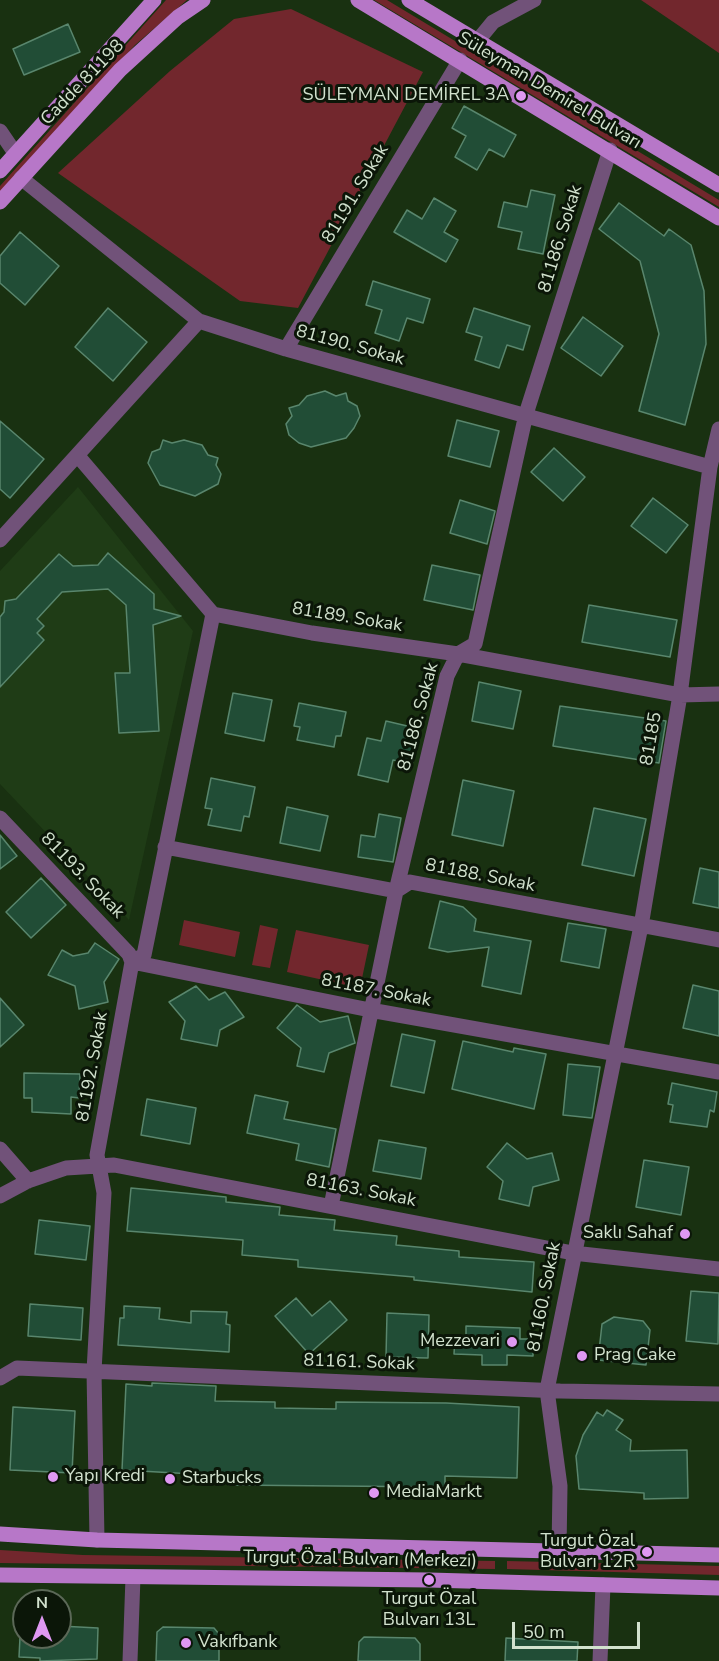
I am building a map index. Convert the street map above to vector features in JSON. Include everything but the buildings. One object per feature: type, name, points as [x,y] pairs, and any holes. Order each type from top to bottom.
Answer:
[{"type":"main road","name":"Cadde 81198","points":[[0,202],[120,70],[178,17],[203,0]]},
{"type":"main road","name":"Süleyman Demirel Bulvarı","points":[[358,0],[610,150],[719,218]]},
{"type":"main road","name":"Süleyman Demirel Bulvarı","points":[[409,0],[478,39],[719,185]]},
{"type":"main road","name":"Cadde 81198","points":[[0,171],[151,2]]},
{"type":"main road","name":"Turgut Özal Bulvarı (Merkezi)","points":[[0,1534],[97,1540],[719,1555]]},
{"type":"main road","name":"Turgut Özal Bulvarı (Merkezi)","points":[[0,1575],[441,1580],[719,1588]]},
{"type":"street","points":[[478,39],[493,22],[534,0]]},
{"type":"street","name":"81191. Sokak","points":[[286,349],[460,60]]},
{"type":"street","points":[[0,131],[15,153]]},
{"type":"street","name":"81186. Sokak","points":[[332,1206],[370,1010],[447,676],[458,654],[475,645],[526,414],[610,150]]},
{"type":"street","name":"81190. Sokak","points":[[21,178],[199,321],[286,349],[710,467]]},
{"type":"street","points":[[0,540],[199,321]]},
{"type":"street","name":"81185","points":[[614,1053],[640,926],[680,695],[710,467],[719,429]]},
{"type":"street","points":[[78,456],[213,615]]},
{"type":"street","name":"81189. Sokak","points":[[213,615],[312,633],[458,654],[680,695],[719,694]]},
{"type":"street","name":"81192. Sokak","points":[[97,1540],[94,1371],[104,1193],[97,1155],[132,962],[144,954],[213,615]]},
{"type":"street","name":"81193. Sokak","points":[[0,818],[129,954],[132,962]]},
{"type":"street","name":"81188. Sokak","points":[[165,847],[396,891],[410,882],[719,940]]},
{"type":"street","name":"81187. Sokak","points":[[132,962],[370,1010],[719,1072]]},
{"type":"street","name":"81160. Sokak","points":[[559,1550],[560,1486],[547,1390],[614,1053]]},
{"type":"street","points":[[0,1149],[28,1181]]},
{"type":"street","name":"81163. Sokak","points":[[0,1196],[28,1181],[66,1168],[114,1165],[573,1253],[719,1269]]},
{"type":"street","name":"81161. Sokak","points":[[0,1378],[17,1368],[547,1390],[719,1394]]},
{"type":"street","points":[[130,1661],[133,1577]]},
{"type":"street","points":[[600,1661],[603,1585]]},
{"type":"shaded area","points":[[166,0],[187,0],[135,45],[0,192],[0,186]]},
{"type":"shaded area","points":[[374,0],[387,0],[719,200],[719,207]]},
{"type":"shaded area","points":[[641,0],[719,0],[719,53]]},
{"type":"shaded area","points":[[291,9],[423,72],[298,308],[240,301],[58,173],[170,71],[234,19]]},
{"type":"shaded area","points":[[78,487],[193,631],[129,920],[0,784],[0,571]]},
{"type":"shaded area","points":[[184,920],[240,932],[235,957],[179,945]]},
{"type":"shaded area","points":[[260,925],[278,929],[270,968],[252,965]]},
{"type":"shaded area","points":[[296,930],[369,945],[360,988],[287,972]]},
{"type":"shaded area","points":[[0,1550],[83,1555],[495,1561],[495,1569],[0,1563]]},
{"type":"shaded area","points":[[507,1561],[719,1566],[719,1575],[507,1569]]},
{"type":"place","name":"SÜLEYMAN DEMİREL 3A","points":[[521,96]]},
{"type":"place","name":"Saklı Sahaf","points":[[685,1234]]},
{"type":"place","name":"Mezzevari","points":[[512,1342]]},
{"type":"place","name":"Prag Cake","points":[[582,1356]]},
{"type":"place","name":"Yapı Kredi","points":[[53,1477]]},
{"type":"place","name":"Starbucks","points":[[170,1479]]},
{"type":"place","name":"MediaMarkt","points":[[374,1493]]},
{"type":"place","name":"Turgut Özal Bulvarı 12R","points":[[647,1552]]},
{"type":"place","name":"Turgut Özal Bulvarı 13L","points":[[429,1580]]},
{"type":"place","name":"Vakıfbank","points":[[186,1643]]}]
